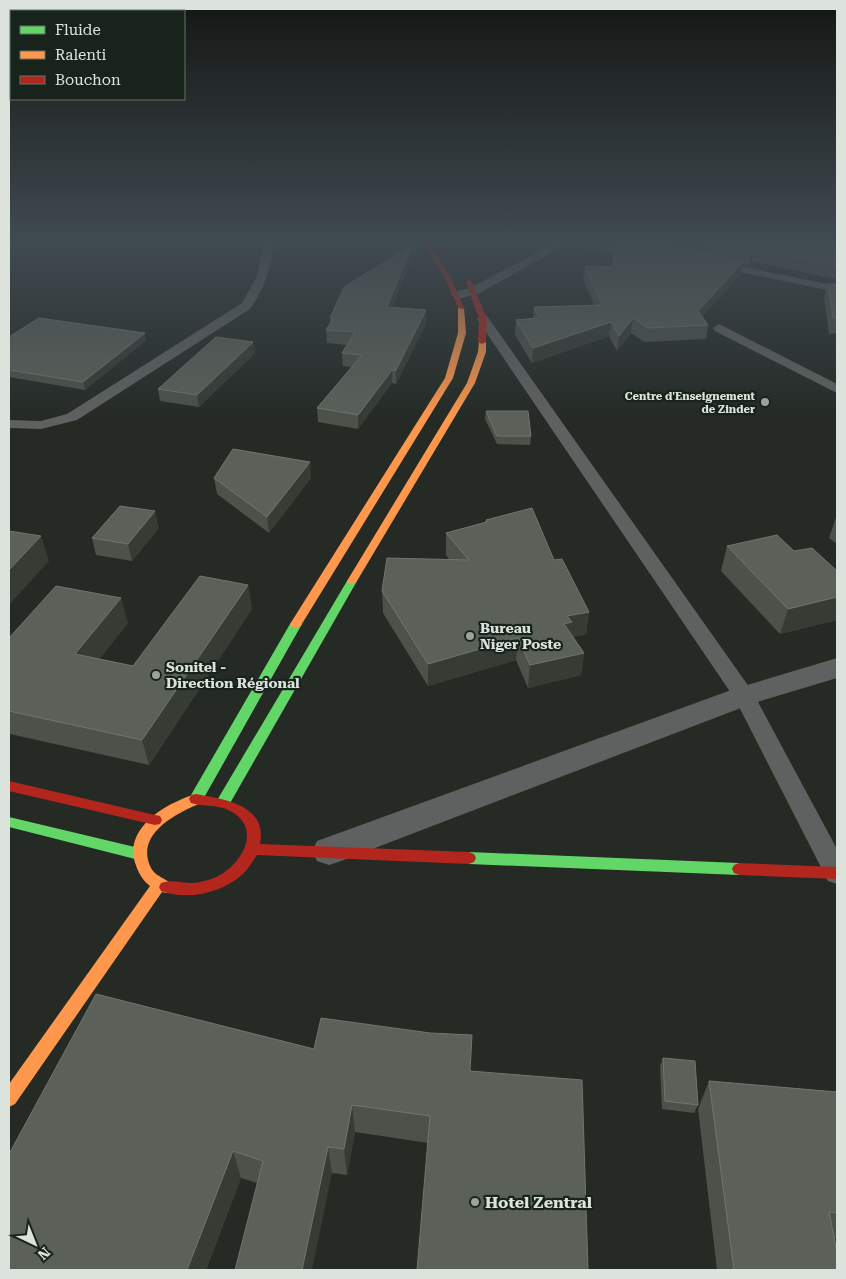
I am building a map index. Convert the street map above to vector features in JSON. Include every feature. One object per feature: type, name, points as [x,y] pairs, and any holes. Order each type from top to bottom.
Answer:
[{"type":"main road","points":[[196,799],[271,665],[449,378],[458,349],[463,316],[459,302]]},
{"type":"main road","points":[[224,801],[376,540],[472,383],[482,352],[483,319],[477,302]]},
{"type":"main road","points":[[9,786],[155,820]]},
{"type":"main road","points":[[196,799],[224,801],[242,810],[253,824],[255,836],[253,849],[245,864],[232,877],[214,886],[194,891],[175,890],[159,884],[144,871],[139,854],[143,836],[155,820],[181,803],[196,799]]},
{"type":"main road","points":[[9,822],[139,854]]},
{"type":"main road","points":[[253,849],[837,873]]},
{"type":"main road","points":[[9,1098],[159,884]]},
{"type":"street","points":[[330,851],[744,696],[837,668]]},
{"type":"lane","points":[[9,424],[31,427],[54,424],[72,417],[246,306],[249,302]]},
{"type":"lane","points":[[483,319],[744,696],[837,873]]},
{"type":"lane","points":[[718,328],[837,389]]},
{"type":"building","points":[[337,302],[389,302],[387,307],[426,310],[396,370],[392,370],[358,415],[317,408],[362,355],[342,353],[355,332],[326,330],[333,319],[330,318]]},
{"type":"building","points":[[601,302],[707,302],[698,311],[708,325],[647,328],[633,318],[619,336],[611,322],[533,348],[516,320],[539,318],[534,307],[602,305]]},
{"type":"building","points":[[831,302],[837,302],[837,318],[833,318]]},
{"type":"building","points":[[39,318],[145,333],[83,382],[9,370],[9,337]]},
{"type":"building","points":[[216,337],[253,342],[197,395],[158,389]]},
{"type":"building","points":[[486,411],[528,411],[531,436],[497,436]]},
{"type":"building","points":[[233,449],[310,462],[267,517],[214,478]]},
{"type":"building","points":[[120,506],[155,511],[128,544],[92,538]]},
{"type":"building","points":[[532,508],[554,560],[562,559],[589,612],[567,616],[572,622],[564,624],[584,653],[530,665],[518,638],[428,664],[382,591],[387,558],[469,560],[446,533]]},
{"type":"building","points":[[9,531],[41,536],[9,570]]},
{"type":"building","points":[[777,535],[794,551],[812,548],[837,571],[837,597],[788,609],[727,546]]},
{"type":"building","points":[[200,576],[248,585],[142,740],[9,711],[9,638],[56,586],[121,598],[75,654],[133,666]]},
{"type":"building","points":[[96,994],[314,1049],[321,1018],[430,1033],[472,1035],[470,1071],[582,1080],[588,1270],[417,1270],[430,1116],[352,1105],[344,1149],[328,1147],[302,1270],[235,1270],[263,1161],[233,1151],[187,1270],[9,1270],[9,1154]]},
{"type":"building","points":[[663,1058],[695,1061],[698,1105],[665,1101]]},
{"type":"building","points":[[709,1081],[837,1092],[837,1213],[829,1212],[837,1252],[837,1270],[734,1270]]},
{"type":"traffic: fast","points":[[224,801],[352,581]]},
{"type":"traffic: fast","points":[[196,799],[296,624]]},
{"type":"traffic: fast","points":[[9,822],[139,854]]},
{"type":"traffic: fast","points":[[469,858],[739,869]]},
{"type":"traffic: slow","points":[[296,624],[449,378],[462,333],[461,308]]},
{"type":"traffic: slow","points":[[352,581],[471,383],[482,352],[482,342]]},
{"type":"traffic: slow","points":[[166,887],[152,880],[145,871],[140,854],[142,843],[146,833],[154,824],[174,809],[196,799]]},
{"type":"traffic: slow","points":[[9,1098],[159,884]]},
{"type":"traffic: jam","points":[[458,302],[461,308]]},
{"type":"traffic: jam","points":[[476,302],[483,319],[482,342]]},
{"type":"traffic: jam","points":[[9,786],[155,820]]},
{"type":"traffic: jam","points":[[166,887],[194,889],[219,883],[239,869],[251,852],[255,834],[248,817],[229,805],[196,799]]},
{"type":"traffic: jam","points":[[253,849],[469,858]]},
{"type":"traffic: jam","points":[[739,869],[837,873]]},
{"type":"place","name":"Centre d'Enseignement de Zinder","points":[[765,402]]},
{"type":"place","name":"Bureau Niger Poste","points":[[470,636]]},
{"type":"place","name":"Sonitel - Direction Régional","points":[[156,675]]},
{"type":"place","name":"Hotel Zentral","points":[[475,1202]]}]
